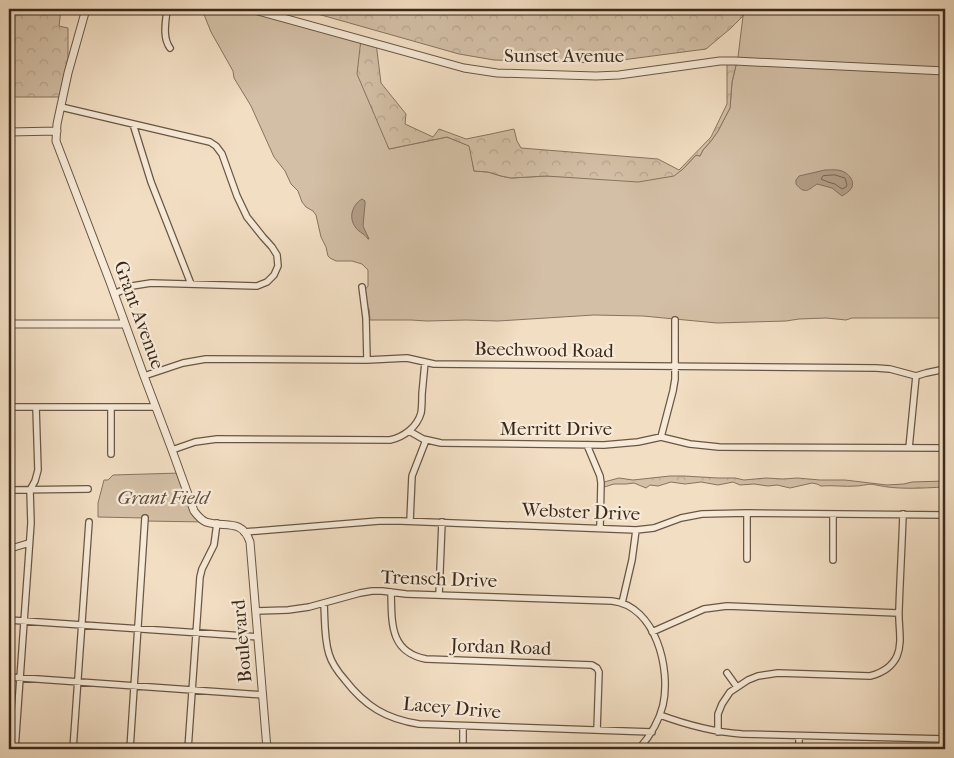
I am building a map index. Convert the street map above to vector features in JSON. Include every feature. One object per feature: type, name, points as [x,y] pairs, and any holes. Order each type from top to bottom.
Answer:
[{"type":"street","name":"Grant Avenue","points":[[86,9],[68,73],[56,141],[194,511],[206,522],[233,525],[244,532]]},
{"type":"street","points":[[167,9],[165,35],[170,48]]},
{"type":"street","name":"Sunset Avenue","points":[[251,9],[464,68],[497,73],[606,76],[720,61],[945,71]]},
{"type":"street","points":[[61,107],[210,142],[216,146],[222,154],[237,196],[247,217],[277,255],[277,271],[271,280],[257,286],[151,283],[132,286],[114,294]]},
{"type":"street","points":[[133,124],[151,182],[191,284]]},
{"type":"street","points":[[9,132],[57,131]]},
{"type":"street","points":[[362,287],[366,318],[366,360]]},
{"type":"street","points":[[661,437],[673,391],[675,320]]},
{"type":"street","points":[[9,324],[125,324]]},
{"type":"street","name":"Beechwood Road","points":[[144,376],[183,362],[206,358],[366,360],[407,358],[434,364],[876,368],[890,369],[916,376],[945,369]]},
{"type":"street","points":[[172,450],[195,442],[217,439],[390,440],[402,436],[415,424],[421,412],[425,362]]},
{"type":"street","points":[[909,448],[916,376]]},
{"type":"street","points":[[9,407],[156,407]]},
{"type":"street","points":[[16,749],[31,523],[30,490],[36,481],[38,470],[36,407]]},
{"type":"street","points":[[111,407],[111,454]]},
{"type":"street","name":"Merritt Drive","points":[[409,431],[426,440],[441,443],[587,445],[621,444],[661,437],[690,444],[719,447],[945,448]]},
{"type":"street","points":[[410,521],[412,476],[426,440]]},
{"type":"street","points":[[587,445],[601,480],[600,528]]},
{"type":"street","points":[[9,490],[88,489]]},
{"type":"street","points":[[746,559],[747,513]]},
{"type":"street","name":"Webster Drive","points":[[244,532],[379,521],[636,530],[654,528],[691,515],[702,514],[945,515]]},
{"type":"street","points":[[833,514],[833,560]]},
{"type":"street","points":[[718,732],[718,714],[722,704],[730,692],[748,680],[768,674],[864,677],[883,672],[892,663],[899,651],[900,644],[898,613],[903,514]]},
{"type":"street","points":[[130,749],[145,518]]},
{"type":"street","points":[[73,749],[89,522]]},
{"type":"street","points":[[439,595],[442,522]]},
{"type":"street","points":[[188,749],[200,577],[214,545],[217,523]]},
{"type":"street","points":[[636,530],[632,560],[622,603],[640,614],[652,632],[659,646],[665,682],[660,714],[652,732],[639,749]]},
{"type":"street","name":"Boulevard","points":[[244,532],[250,542],[267,749]]},
{"type":"street","points":[[9,549],[29,543]]},
{"type":"street","name":"Trensch Drive","points":[[256,611],[288,610],[324,604],[372,591],[612,601],[622,603]]},
{"type":"street","name":"Jordan Road","points":[[391,592],[392,626],[395,636],[402,648],[419,658],[595,666],[598,672],[597,730]]},
{"type":"street","name":"Lacey Drive","points":[[324,604],[326,640],[329,654],[336,669],[359,697],[377,710],[397,720],[419,724],[652,732]]},
{"type":"street","points":[[652,632],[704,609],[718,606],[898,613]]},
{"type":"street","points":[[9,620],[258,637]]},
{"type":"street","points":[[727,673],[737,687]]},
{"type":"street","points":[[9,677],[263,695]]},
{"type":"street","points":[[660,714],[686,724],[718,732],[799,736],[945,739]]},
{"type":"street","points":[[463,726],[463,749]]},
{"type":"street","points":[[799,736],[799,749]]},
{"type":"green space","points":[[9,9],[61,9],[59,26],[68,28],[68,73],[63,97],[9,97]]},
{"type":"green space","points":[[204,9],[251,9],[361,39],[361,50],[389,149],[447,137],[470,146],[474,171],[488,172],[511,178],[546,176],[664,177],[674,175],[683,169],[696,155],[700,156],[718,131],[730,108],[732,82],[738,57],[743,16],[746,9],[945,9],[945,318],[852,318],[846,320],[826,318],[717,323],[643,316],[594,315],[498,321],[370,320],[369,309],[364,303],[363,292],[368,286],[368,270],[362,264],[352,261],[336,261],[328,256],[316,215],[302,202],[298,191],[291,184],[285,171],[274,157],[251,106],[234,78],[233,71],[211,32],[203,12]]},
{"type":"green space","points":[[300,9],[746,9],[743,16],[731,28],[706,49],[599,63],[494,60],[459,54]]},
{"type":"green space","points":[[361,39],[376,43],[381,83],[406,114],[405,124],[433,137],[439,129],[466,139],[514,129],[521,148],[658,159],[679,170],[711,137],[727,104],[727,61],[735,61],[738,57],[732,82],[730,108],[718,131],[700,156],[696,155],[674,176],[638,182],[546,176],[511,178],[488,172],[474,171],[469,146],[447,137],[389,149],[357,74]]},
{"type":"green space","name":"Grant Field","points":[[180,473],[192,506],[206,522],[145,521],[145,518],[98,517],[98,503],[104,480],[108,480],[113,475]]},
{"type":"green space","points":[[670,476],[735,478],[744,480],[797,478],[845,480],[887,485],[945,481],[945,487],[901,488],[871,484],[821,486],[812,483],[790,488],[777,485],[740,485],[733,482],[718,485],[701,482],[685,484],[671,482],[658,486],[650,485],[646,488],[634,483],[614,484],[601,488],[601,480],[604,482],[619,478],[633,480]]},
{"type":"water","points":[[825,170],[845,172],[852,182],[851,188],[842,196],[832,188],[817,184],[809,190],[804,190],[796,184],[799,176]]},
{"type":"water","points":[[362,199],[365,201],[363,226],[369,239],[356,228],[352,220],[352,212]]}]
